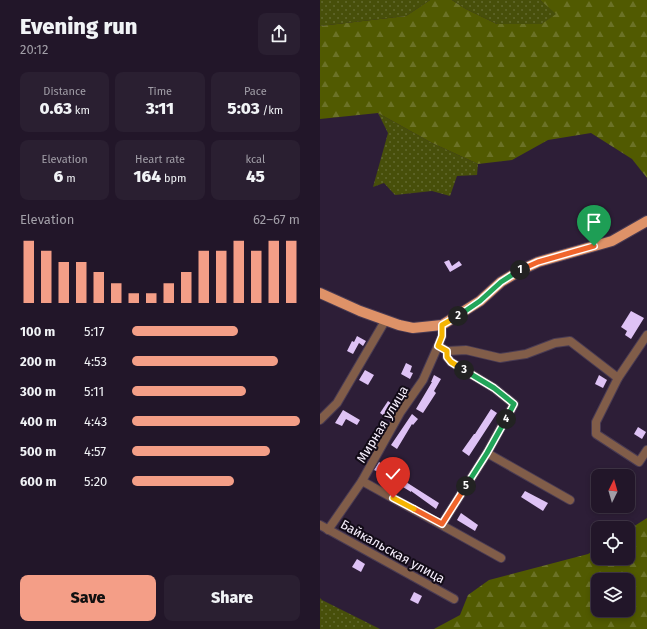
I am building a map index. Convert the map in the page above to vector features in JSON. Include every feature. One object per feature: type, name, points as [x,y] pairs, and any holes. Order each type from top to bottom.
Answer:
[{"type":"main road","points":[[320,293],[385,321],[413,328],[442,325],[480,301],[501,282],[521,270],[538,262],[612,241],[647,221]]},
{"type":"street","points":[[320,420],[337,403],[385,321]]},
{"type":"street","name":"Мирная улица","points":[[328,530],[362,481],[400,413],[423,380],[442,336],[442,325]]},
{"type":"street","points":[[647,335],[618,378],[596,422],[596,434],[639,462],[647,450]]},
{"type":"street","points":[[438,346],[447,351],[466,350],[500,358],[526,354],[555,343],[570,341],[618,378]]},
{"type":"street","points":[[442,524],[487,453],[514,404],[494,388],[451,362],[447,357],[447,351]]},
{"type":"street","points":[[487,453],[570,500]]},
{"type":"street","points":[[362,481],[501,558]]},
{"type":"street","name":"Байкальская улица","points":[[320,525],[454,599]]},
{"type":"green space","points":[[320,0],[430,0],[406,16],[320,26]]},
{"type":"green space","points":[[430,0],[452,0],[466,9],[497,24],[541,24],[556,14],[540,0],[647,0],[647,178],[632,159],[591,133],[548,140],[512,160],[478,164],[432,143],[378,113],[320,119],[320,26],[406,16]]},
{"type":"green space","points":[[452,0],[540,0],[557,14],[541,24],[497,24],[466,9]]},
{"type":"green space","points":[[378,113],[432,143],[478,164],[477,175],[457,176],[450,196],[432,191],[395,195],[384,183],[373,187],[388,133]]},
{"type":"green space","points":[[647,518],[647,629],[434,629],[460,615],[468,595],[489,580],[591,552],[591,565],[635,565],[635,526]]},
{"type":"green space","points":[[320,598],[322,600],[380,629],[320,629]]},
{"type":"building","points":[[449,260],[452,266],[459,261],[462,265],[450,272],[444,262]]},
{"type":"building","points":[[631,311],[644,318],[631,339],[625,335],[627,331],[621,327]]},
{"type":"building","points":[[357,336],[366,341],[363,346],[359,343],[353,354],[347,351],[352,341],[354,342]]},
{"type":"building","points":[[406,363],[412,366],[410,372],[413,373],[410,379],[401,374]]},
{"type":"building","points":[[365,370],[374,375],[368,385],[359,380]]},
{"type":"building","points":[[434,375],[441,379],[434,391],[436,393],[423,413],[416,409],[432,382]]},
{"type":"building","points":[[599,375],[607,380],[603,388],[595,384]]},
{"type":"building","points":[[388,401],[395,406],[387,418],[380,413]]},
{"type":"building","points":[[491,409],[497,413],[469,456],[462,451]]},
{"type":"building","points":[[343,410],[360,420],[357,425],[346,419],[342,426],[335,423]]},
{"type":"building","points":[[412,414],[418,419],[413,425],[412,424],[397,449],[391,445]]},
{"type":"building","points":[[638,427],[646,432],[642,439],[634,434]]},
{"type":"building","points":[[379,462],[399,475],[396,480],[374,470]]},
{"type":"building","points":[[406,482],[439,503],[436,509],[403,487]]},
{"type":"building","points":[[525,491],[548,503],[543,511],[521,497]]},
{"type":"building","points":[[461,513],[478,525],[475,531],[457,520]]},
{"type":"building","points":[[357,559],[365,564],[361,572],[352,567]]},
{"type":"building","points":[[414,592],[422,596],[418,604],[410,600]]},
{"type":"route","points":[[393,498],[442,524],[487,453],[514,404],[494,388],[451,362],[447,357],[447,351],[438,346],[442,336],[442,325],[480,301],[501,282],[521,270],[538,262],[594,246]]}]
